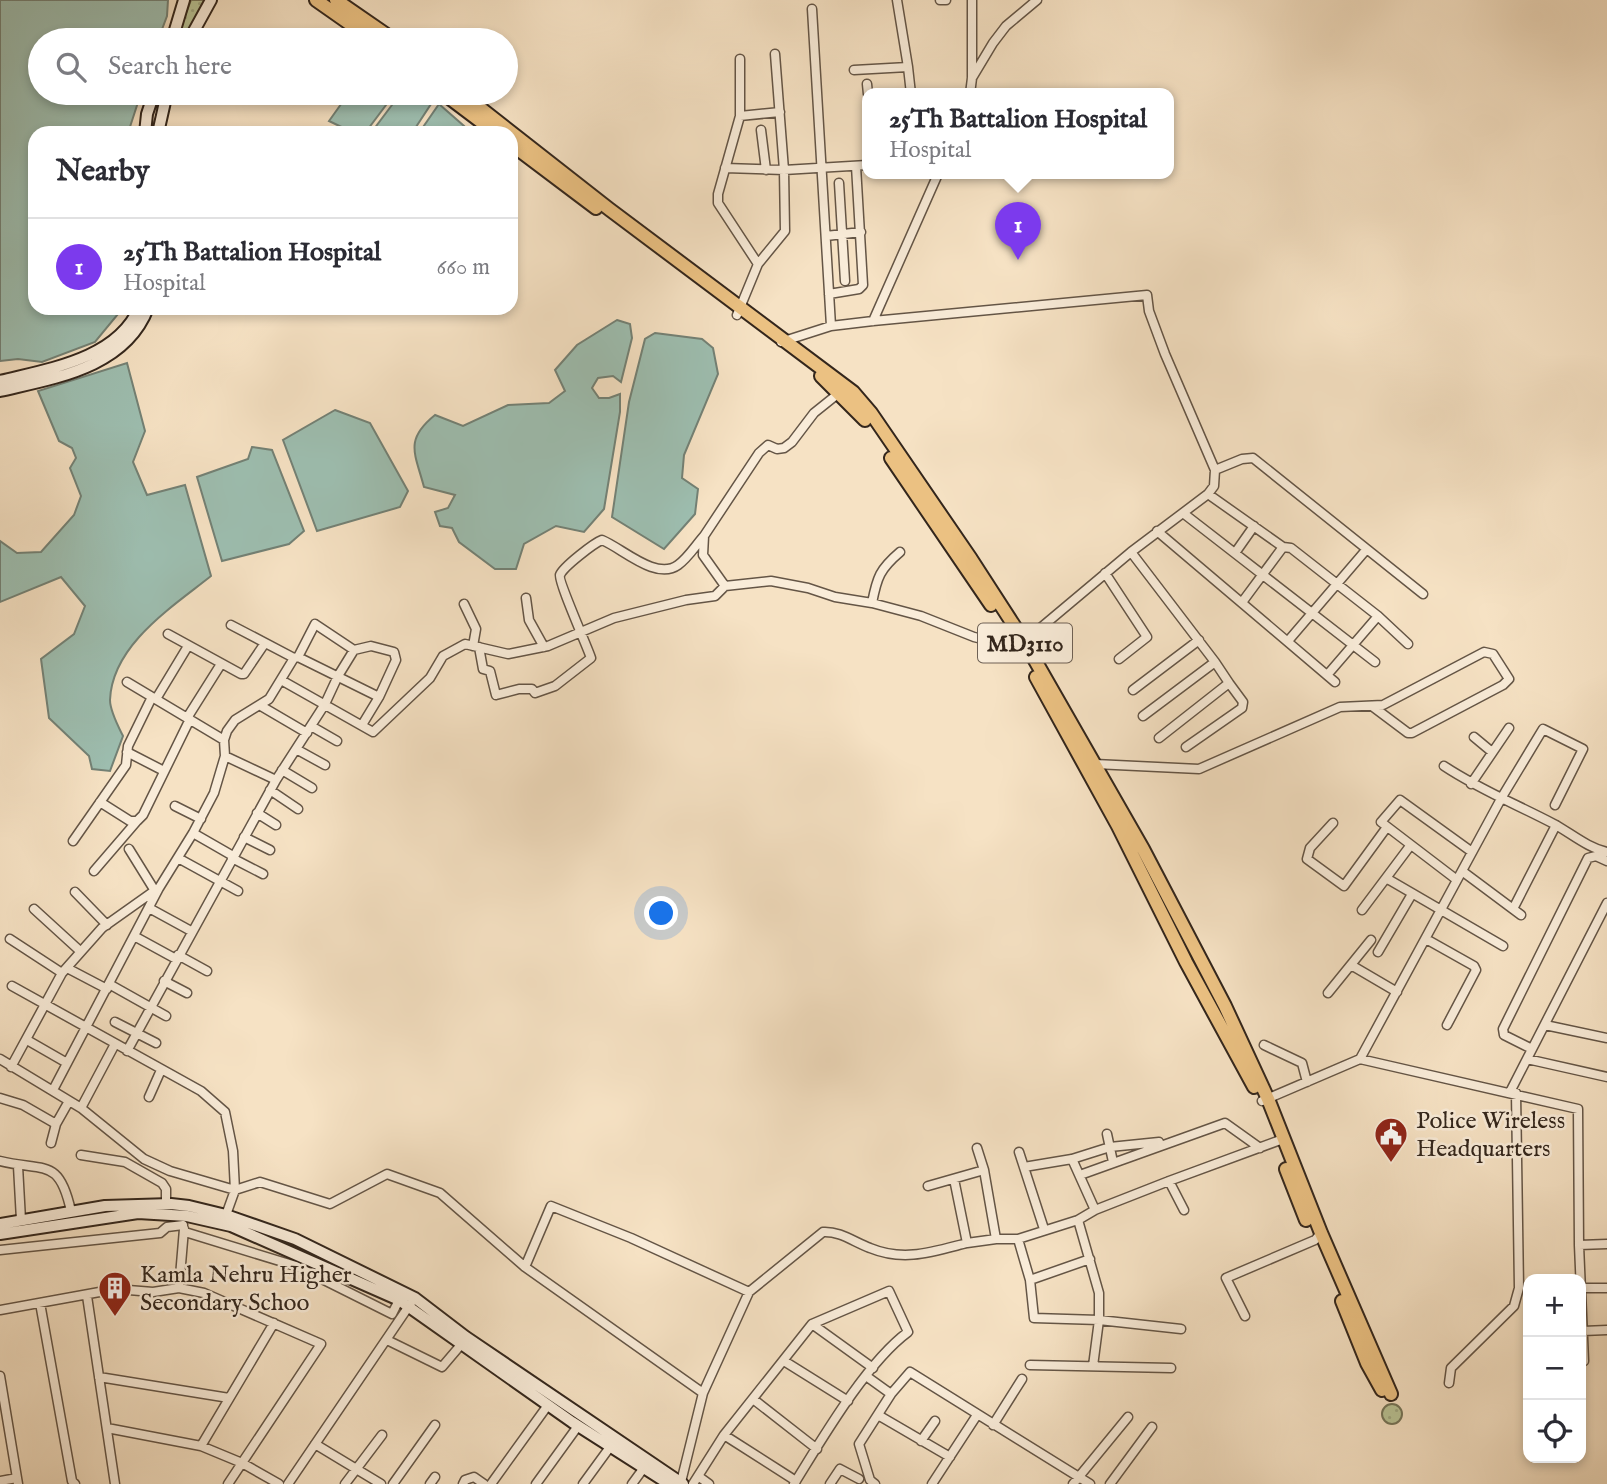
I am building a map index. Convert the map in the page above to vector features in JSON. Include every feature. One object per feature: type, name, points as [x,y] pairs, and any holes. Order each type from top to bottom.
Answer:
[{"type":"main road","points":[[176,28],[184,0]]},
{"type":"main road","points":[[196,28],[211,0]]},
{"type":"main road","points":[[316,0],[356,28]]},
{"type":"main road","points":[[336,0],[377,28]]},
{"type":"main road","points":[[146,126],[150,105]]},
{"type":"main road","points":[[160,126],[164,105]]},
{"type":"main road","points":[[459,105],[487,126]]},
{"type":"main road","name":"MD3110","points":[[476,105],[503,126]]},
{"type":"main road","name":"MD3110","points":[[518,138],[739,311]]},
{"type":"main road","name":"MD3110","points":[[518,149],[581,198],[853,392],[871,413],[971,559],[1143,849],[1225,1006],[1265,1100],[1367,1363],[1388,1395]]},
{"type":"main road","points":[[0,381],[86,357],[103,349],[128,326],[135,315]]},
{"type":"main road","points":[[0,391],[92,365],[111,356],[126,342],[145,315]]},
{"type":"main road","name":"MD3110","points":[[782,341],[862,414],[1021,645],[1118,826],[1186,962],[1265,1100]]},
{"type":"main road","points":[[0,1224],[105,1206],[166,1204],[189,1206],[226,1215],[295,1239],[399,1288],[412,1302],[578,1426],[643,1469],[685,1482]]},
{"type":"main road","points":[[0,1234],[122,1214],[154,1213],[185,1225],[231,1226],[399,1300],[412,1302]]},
{"type":"main road","points":[[464,1340],[685,1482]]},
{"type":"street","points":[[897,0],[910,88]]},
{"type":"street","points":[[971,88],[972,0]]},
{"type":"street","points":[[972,78],[992,43],[1006,26],[1037,0]]},
{"type":"street","points":[[812,9],[831,326]]},
{"type":"street","points":[[739,311],[758,264],[785,231],[784,170],[775,54]]},
{"type":"street","points":[[740,59],[740,116],[718,194],[718,203],[758,264]]},
{"type":"street","points":[[855,70],[908,67]]},
{"type":"street","points":[[740,116],[780,112]]},
{"type":"street","points":[[761,130],[766,170]]},
{"type":"street","points":[[725,168],[784,170],[862,165]]},
{"type":"street","points":[[829,294],[859,289],[863,285],[856,166]]},
{"type":"street","points":[[873,321],[936,179]]},
{"type":"street","points":[[839,183],[845,281]]},
{"type":"street","points":[[826,236],[861,232]]},
{"type":"street","points":[[281,680],[373,732],[430,678],[443,656],[465,643],[508,654],[544,647],[614,618],[685,600],[715,596],[725,586],[771,581],[921,615],[974,637],[1021,645],[1130,552],[1208,494],[1214,486],[1215,470],[1165,354],[1149,311],[1147,295],[831,326],[782,341]]},
{"type":"street","points":[[464,604],[476,629],[476,646],[483,669],[490,671],[496,695],[519,689],[532,689],[535,693],[555,686],[591,658],[560,583],[562,571],[599,541],[606,541],[647,565],[664,569],[677,566],[704,536],[759,453],[768,445],[776,449],[792,442],[814,413],[839,393]]},
{"type":"street","points":[[1215,470],[1242,459],[1253,458],[1423,594]]},
{"type":"street","points":[[1208,494],[1283,547],[1291,548],[1378,616],[1408,644]]},
{"type":"street","points":[[1183,513],[1375,662]]},
{"type":"street","points":[[1235,553],[1254,526]]},
{"type":"street","points":[[1157,531],[1243,601],[1335,682]]},
{"type":"street","points":[[704,536],[703,555],[725,586]]},
{"type":"street","points":[[1243,601],[1283,547]]},
{"type":"street","points":[[1288,640],[1366,550]]},
{"type":"street","points":[[872,603],[877,579],[889,562],[901,552]]},
{"type":"street","points":[[1130,552],[1199,640],[1243,702],[1242,708],[1186,747]]},
{"type":"street","points":[[1105,573],[1147,637],[1119,659]]},
{"type":"street","points":[[526,598],[529,620],[544,647]]},
{"type":"street","points":[[1328,674],[1378,616]]},
{"type":"street","points":[[53,1090],[157,890],[193,833],[214,793],[225,756],[224,740],[235,720],[269,699],[315,624],[354,650]]},
{"type":"street","points":[[231,625],[379,697]]},
{"type":"street","points":[[168,634],[236,673],[244,674],[265,643]]},
{"type":"street","points":[[1133,690],[1199,640]]},
{"type":"street","points":[[73,841],[126,765],[127,752],[154,698],[188,646]]},
{"type":"street","points":[[127,1051],[270,790],[325,704],[354,650],[370,646],[394,652],[396,660],[362,725]]},
{"type":"street","points":[[1095,764],[1199,769],[1340,707],[1383,705],[1484,652],[1493,654],[1508,679],[1503,685],[1412,733],[1408,733],[1373,706]]},
{"type":"street","points":[[1143,716],[1215,662]]},
{"type":"street","points":[[94,871],[143,815],[188,719],[221,664]]},
{"type":"street","points":[[127,682],[224,740]]},
{"type":"street","points":[[1159,738],[1229,683]]},
{"type":"street","points":[[261,706],[337,741]]},
{"type":"street","points":[[1471,784],[1508,728]]},
{"type":"street","points":[[1360,1059],[1502,797],[1543,729],[1583,749],[1555,805]]},
{"type":"street","points":[[1474,737],[1492,752]]},
{"type":"street","points":[[296,749],[325,765]]},
{"type":"street","points":[[127,752],[164,771]]},
{"type":"street","points":[[225,756],[276,780]]},
{"type":"street","points":[[1444,766],[1491,795],[1502,797],[1597,850],[1607,852]]},
{"type":"street","points":[[282,770],[312,788]]},
{"type":"street","points":[[270,790],[298,809]]},
{"type":"street","points":[[1457,880],[1381,822],[1400,800],[1472,852]]},
{"type":"street","points":[[100,802],[130,821],[137,821]]},
{"type":"street","points":[[175,806],[201,819]]},
{"type":"street","points":[[257,813],[276,825]]},
{"type":"street","points":[[1333,822],[1310,848],[1307,859],[1344,886],[1387,827]]},
{"type":"street","points":[[1513,909],[1556,825]]},
{"type":"street","points":[[193,833],[263,874]]},
{"type":"street","points":[[244,837],[270,850]]},
{"type":"street","points":[[1362,910],[1410,846]]},
{"type":"street","points":[[129,849],[157,890]]},
{"type":"street","points":[[1532,1049],[1504,1035],[1503,1029],[1588,858],[1595,856],[1607,861]]},
{"type":"street","points":[[178,858],[238,891]]},
{"type":"street","points":[[1462,871],[1521,915]]},
{"type":"street","points":[[1386,878],[1503,946]]},
{"type":"street","points":[[11,1067],[64,971],[80,951],[107,925],[157,890]]},
{"type":"street","points":[[75,892],[107,925]]},
{"type":"street","points":[[1378,952],[1412,894]]},
{"type":"street","points":[[1450,1383],[1451,1368],[1514,1306],[1519,1288],[1513,1093],[1527,1059],[1607,903]]},
{"type":"street","points":[[149,908],[191,931]]},
{"type":"street","points":[[34,909],[80,951]]},
{"type":"street","points":[[134,936],[207,971]]},
{"type":"street","points":[[9,939],[64,971],[108,987],[166,1016]]},
{"type":"street","points":[[1426,939],[1474,966],[1476,970],[1447,1025]]},
{"type":"street","points":[[1328,993],[1371,940]]},
{"type":"street","points":[[1351,965],[1396,992]]},
{"type":"street","points":[[164,981],[187,993]]},
{"type":"street","points":[[12,986],[85,1029],[201,1091],[225,1112],[233,1151],[235,1191],[226,1215]]},
{"type":"street","points":[[115,1022],[156,1044]]},
{"type":"street","points":[[1545,1025],[1607,1038]]},
{"type":"street","points":[[27,1040],[67,1063]]},
{"type":"street","points":[[81,1108],[115,1044]]},
{"type":"street","points":[[1264,1045],[1302,1063],[1307,1082]]},
{"type":"street","points":[[0,1059],[81,1108],[144,1159],[170,1171],[235,1191],[260,1182],[330,1204],[387,1174],[440,1193],[525,1267],[703,1393]]},
{"type":"street","points":[[1265,1100],[1360,1059],[1578,1109],[1578,1245],[1581,1274]]},
{"type":"street","points":[[1527,1059],[1607,1077]]},
{"type":"street","points":[[149,1097],[161,1070]]},
{"type":"street","points":[[0,1098],[23,1105],[56,1124]]},
{"type":"street","points":[[51,1143],[56,1124],[69,1101]]},
{"type":"street","points":[[1080,1175],[1225,1123],[1260,1148]]},
{"type":"street","points":[[1107,1134],[1113,1162]]},
{"type":"street","points":[[685,1482],[703,1393],[749,1292],[823,1232],[832,1231],[872,1249],[904,1257],[967,1243],[1018,1239],[1078,1220],[1095,1210],[1168,1181],[1280,1140]]},
{"type":"street","points":[[1024,1167],[1072,1158],[1110,1147],[1171,1141]]},
{"type":"street","points":[[977,1148],[984,1170],[996,1239]]},
{"type":"street","points":[[1019,1152],[1044,1229]]},
{"type":"street","points":[[81,1155],[125,1162],[162,1183],[166,1189],[166,1204]]},
{"type":"street","points":[[1072,1158],[1095,1210]]},
{"type":"street","points":[[0,1161],[18,1166],[45,1168],[57,1176],[65,1187],[71,1211]]},
{"type":"street","points":[[18,1166],[21,1220]]},
{"type":"street","points":[[928,1186],[984,1170]]},
{"type":"street","points":[[954,1179],[967,1243]]},
{"type":"street","points":[[1168,1181],[1184,1210]]},
{"type":"street","points":[[525,1267],[551,1206],[631,1238],[749,1292]]},
{"type":"street","points":[[1078,1220],[1099,1293],[1099,1320],[1093,1366]]},
{"type":"street","points":[[0,1250],[160,1233],[167,1227],[185,1225],[296,1266],[392,1314],[399,1300],[399,1288]]},
{"type":"street","points":[[179,1288],[185,1225]]},
{"type":"street","points":[[1245,1316],[1226,1278],[1318,1237]]},
{"type":"street","points":[[1018,1239],[1030,1280],[1034,1318],[1099,1320],[1181,1329]]},
{"type":"street","points":[[1578,1245],[1607,1244]]},
{"type":"street","points":[[1030,1280],[1090,1259]]},
{"type":"street","points":[[0,1310],[116,1289],[153,1292],[179,1288],[204,1293],[321,1344],[228,1484]]},
{"type":"street","points":[[1586,1288],[1607,1288]]},
{"type":"street","points":[[685,1482],[812,1324],[889,1291],[908,1332],[897,1340],[866,1376],[795,1482],[724,1435]]},
{"type":"street","points":[[87,1296],[115,1484]]},
{"type":"street","points":[[288,1484],[412,1302]]},
{"type":"street","points":[[40,1303],[72,1481],[75,1484]]},
{"type":"street","points":[[201,1446],[274,1323]]},
{"type":"street","points":[[812,1324],[873,1368]]},
{"type":"street","points":[[1586,1331],[1607,1330]]},
{"type":"street","points":[[387,1340],[442,1367],[464,1340]]},
{"type":"street","points":[[784,1361],[848,1401]]},
{"type":"street","points":[[1030,1365],[1171,1368]]},
{"type":"street","points":[[875,1484],[859,1444],[891,1394],[910,1372],[1076,1480],[1090,1484]]},
{"type":"street","points":[[0,1376],[3,1413],[18,1481],[0,1481]]},
{"type":"street","points":[[866,1376],[891,1394]]},
{"type":"street","points":[[99,1377],[229,1398]]},
{"type":"street","points":[[993,1424],[1022,1379]]},
{"type":"street","points":[[753,1399],[817,1449]]},
{"type":"street","points":[[491,1484],[548,1405]]},
{"type":"street","points":[[878,1415],[950,1457]]},
{"type":"street","points":[[932,1484],[977,1415]]},
{"type":"street","points":[[1076,1480],[1128,1417]]},
{"type":"street","points":[[921,1441],[935,1421]]},
{"type":"street","points":[[393,1484],[435,1426]]},
{"type":"street","points":[[536,1484],[578,1426]]},
{"type":"street","points":[[1110,1484],[1152,1427]]},
{"type":"street","points":[[107,1428],[201,1446],[242,1463],[279,1484]]},
{"type":"street","points":[[345,1484],[382,1435]]},
{"type":"street","points":[[315,1444],[380,1484]]},
{"type":"street","points":[[583,1484],[610,1447]]},
{"type":"street","points":[[633,1483],[643,1469]]},
{"type":"street","points":[[830,1484],[841,1469],[857,1481],[868,1472]]},
{"type":"street","points":[[463,1484],[474,1477],[484,1484]]},
{"type":"street","points":[[685,1482],[709,1484]]},
{"type":"green space","points":[[191,0],[205,0],[190,28],[180,28]]},
{"type":"green space","points":[[1388,1404],[1396,1404],[1402,1414],[1396,1424],[1388,1424],[1382,1418],[1382,1410]]},
{"type":"shaded area","points":[[0,0],[168,0],[167,16],[162,28],[28,28],[28,105],[137,105],[130,126],[28,126],[28,315],[117,315],[95,342],[42,362],[18,359],[0,361]]},
{"type":"shaded area","points":[[340,105],[386,105],[370,126],[339,126],[329,121]]},
{"type":"shaded area","points":[[392,105],[430,105],[417,126],[376,126]]},
{"type":"shaded area","points":[[440,105],[464,126],[424,126]]},
{"type":"shaded area","points":[[617,320],[630,324],[632,338],[621,382],[613,376],[598,378],[592,388],[599,398],[620,394],[620,412],[604,509],[584,532],[556,526],[524,544],[516,569],[495,569],[459,542],[452,528],[440,526],[435,512],[448,508],[455,495],[424,487],[414,448],[419,432],[435,415],[463,426],[508,405],[549,403],[565,391],[555,370],[577,345]]},
{"type":"shaded area","points":[[655,333],[702,339],[713,348],[718,374],[684,455],[682,478],[698,489],[695,514],[664,549],[612,517],[629,402],[645,339]]},
{"type":"shaded area","points":[[127,363],[145,431],[133,462],[147,495],[185,485],[211,576],[162,614],[121,662],[113,680],[110,700],[123,736],[110,771],[92,769],[89,756],[49,718],[41,659],[74,634],[85,606],[61,577],[0,602],[0,541],[17,553],[41,552],[74,515],[81,496],[70,468],[76,458],[72,448],[59,441],[38,391]]},
{"type":"shaded area","points":[[335,410],[370,423],[408,491],[400,507],[317,531],[283,440]]},
{"type":"shaded area","points":[[252,447],[272,450],[304,531],[289,544],[222,561],[197,477],[248,459]]},
{"type":"place","name":"25Th Battalion Hospital","points":[[1018,260]]},
{"type":"place","name":"Police Wireless Headquarters","points":[[1391,1164]]},
{"type":"place","name":"Kamla Nehru Higher Secondary Schoo","points":[[115,1318]]}]
